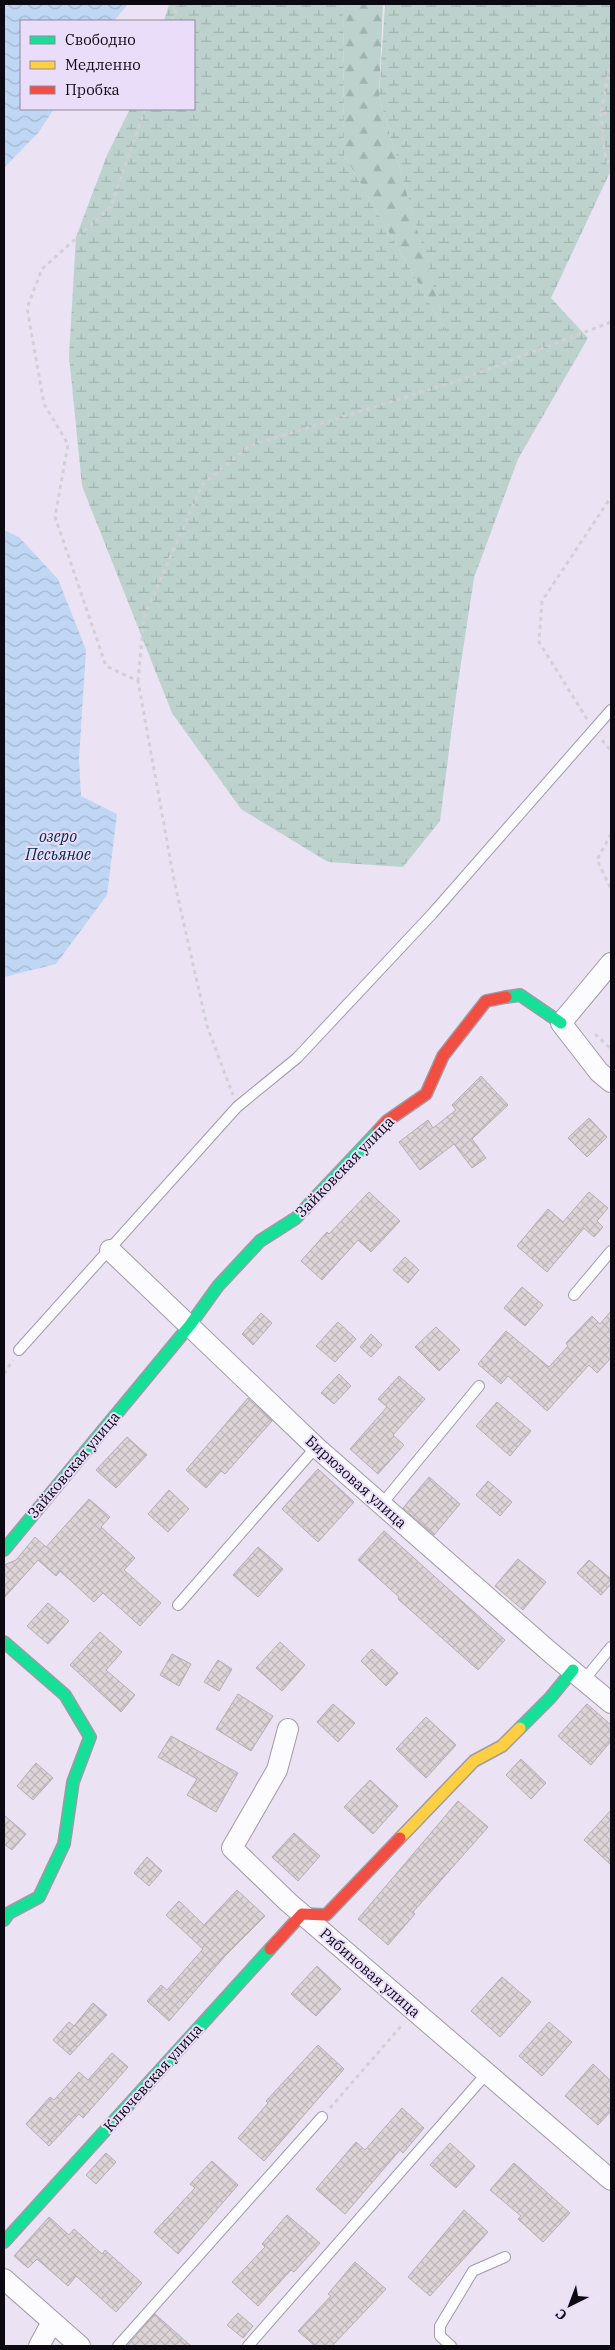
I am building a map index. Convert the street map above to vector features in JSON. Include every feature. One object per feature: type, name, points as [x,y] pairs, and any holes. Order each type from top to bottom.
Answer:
[{"type":"street","points":[[611,963],[562,1022],[599,1072],[611,1082]]},
{"type":"street","name":"Зайковская улица","points":[[4,1550],[190,1325],[218,1286],[260,1241],[296,1218],[387,1121],[426,1094],[444,1056],[486,1001],[520,995],[562,1022]]},
{"type":"street","name":"Бирюзовая улица","points":[[110,1250],[316,1447],[611,1703]]},
{"type":"street","points":[[4,1642],[65,1695],[90,1738],[73,1782],[64,1844],[39,1897],[9,1913],[4,1920]]},
{"type":"street","points":[[302,1914],[326,1915],[474,1761],[502,1746],[550,1698],[578,1675]]},
{"type":"street","name":"Рябиновая улица","points":[[288,1730],[276,1770],[232,1848],[302,1914],[611,2180]]},
{"type":"street","name":"Ключевская улица","points":[[4,2242],[302,1914]]},
{"type":"street","points":[[4,2279],[80,2346]]},
{"type":"street","points":[[39,2346],[52,2322]]},
{"type":"lane","points":[[19,1350],[237,1107],[297,1058],[432,914],[611,710]]},
{"type":"lane","points":[[574,1295],[611,1251]]},
{"type":"lane","points":[[381,1504],[479,1386]]},
{"type":"lane","points":[[178,1605],[316,1447]]},
{"type":"lane","points":[[578,1675],[611,1647]]},
{"type":"lane","points":[[248,2346],[487,2073]]},
{"type":"lane","points":[[118,2346],[322,2117]]},
{"type":"lane","points":[[452,2346],[440,2336],[440,2326],[474,2271],[505,2257]]},
{"type":"path","points":[[172,20],[178,4]]},
{"type":"path","points":[[611,60],[601,113],[604,151],[611,172]]},
{"type":"path","points":[[138,681],[106,666],[55,516],[68,444],[44,404],[27,308],[42,269],[111,207],[145,110]]},
{"type":"path","points":[[601,113],[611,114]]},
{"type":"path","points":[[237,1107],[206,1026],[174,880],[138,681],[144,617],[202,485],[249,446],[457,381],[611,322]]},
{"type":"path","points":[[611,497],[542,601],[539,642],[594,730],[611,751]]},
{"type":"path","points":[[611,834],[597,860],[611,889]]},
{"type":"path","points":[[322,2117],[415,2011]]},
{"type":"green space","points":[[169,4],[343,4],[344,155],[447,333],[379,96],[385,4],[611,4],[611,170],[551,298],[588,338],[518,459],[474,578],[440,821],[403,867],[328,862],[241,809],[172,713],[82,486],[69,356],[76,237],[107,155],[130,110],[195,110],[195,20],[164,20]]},
{"type":"green space","points":[[343,4],[383,4],[379,96],[448,335],[344,155]]},
{"type":"water","points":[[4,4],[128,4],[115,20],[20,20],[20,110],[53,110],[38,133],[4,168]]},
{"type":"water","name":"озеро Песьяное","points":[[4,530],[19,537],[58,579],[86,650],[79,759],[81,796],[117,814],[107,895],[56,964],[4,977]]},
{"type":"building","points":[[481,1076],[508,1105],[472,1139],[486,1158],[472,1168],[454,1144],[420,1170],[399,1142],[428,1120],[433,1128],[456,1110],[452,1105]]},
{"type":"building","points":[[589,1118],[607,1137],[587,1157],[568,1138]]},
{"type":"building","points":[[369,1192],[400,1221],[371,1252],[358,1240],[322,1280],[301,1261],[327,1232],[329,1234]]},
{"type":"building","points":[[589,1192],[608,1208],[597,1221],[603,1227],[594,1237],[584,1228],[547,1272],[517,1246],[548,1209],[563,1222]]},
{"type":"building","points":[[405,1257],[419,1270],[408,1283],[393,1270]]},
{"type":"building","points":[[522,1287],[543,1305],[525,1326],[504,1308]]},
{"type":"building","points":[[611,1311],[611,1358],[597,1373],[589,1365],[547,1411],[508,1376],[501,1384],[478,1364],[506,1331],[549,1367],[568,1346],[566,1343],[592,1316],[600,1324]]},
{"type":"building","points":[[261,1313],[272,1323],[253,1345],[242,1334]]},
{"type":"building","points":[[338,1322],[356,1339],[335,1362],[316,1346]]},
{"type":"building","points":[[436,1327],[460,1350],[439,1371],[415,1347]]},
{"type":"building","points":[[371,1334],[382,1345],[371,1357],[360,1347]]},
{"type":"building","points":[[339,1374],[351,1386],[334,1404],[321,1393]]},
{"type":"building","points":[[399,1376],[425,1399],[393,1435],[404,1445],[378,1474],[350,1449],[387,1407],[378,1399]]},
{"type":"building","points":[[248,1398],[272,1421],[225,1474],[221,1471],[206,1488],[186,1470]]},
{"type":"building","points":[[497,1402],[531,1431],[510,1456],[476,1426]]},
{"type":"building","points":[[127,1437],[147,1455],[116,1488],[96,1470]]},
{"type":"building","points":[[318,1469],[354,1502],[318,1542],[282,1509]]},
{"type":"building","points":[[429,1477],[460,1504],[434,1535],[403,1508]]},
{"type":"building","points":[[488,1481],[512,1502],[500,1516],[476,1495]]},
{"type":"building","points":[[169,1490],[189,1509],[168,1532],[148,1514]]},
{"type":"building","points":[[89,1499],[110,1517],[101,1527],[135,1558],[124,1570],[161,1603],[140,1626],[103,1593],[94,1602],[60,1571],[56,1576],[38,1560],[4,1598],[4,1565],[16,1560],[35,1537],[46,1547]]},
{"type":"building","points":[[384,1531],[505,1640],[478,1670],[398,1599],[399,1597],[358,1560]]},
{"type":"building","points":[[258,1547],[283,1569],[258,1597],[233,1575]]},
{"type":"building","points":[[518,1559],[546,1582],[523,1610],[495,1586]]},
{"type":"building","points":[[589,1560],[611,1579],[611,1584],[601,1595],[577,1573]]},
{"type":"building","points":[[48,1603],[69,1621],[48,1644],[27,1626]]},
{"type":"building","points":[[100,1632],[122,1652],[106,1670],[135,1695],[121,1712],[70,1665]]},
{"type":"building","points":[[280,1642],[305,1665],[282,1691],[256,1668]]},
{"type":"building","points":[[372,1649],[398,1673],[386,1686],[361,1661]]},
{"type":"building","points":[[172,1654],[191,1664],[179,1686],[160,1675]]},
{"type":"building","points":[[218,1660],[232,1669],[219,1691],[204,1682]]},
{"type":"building","points":[[238,1694],[273,1716],[251,1751],[216,1729]]},
{"type":"building","points":[[333,1704],[355,1723],[338,1742],[317,1722]]},
{"type":"building","points":[[587,1704],[611,1725],[611,1741],[591,1765],[558,1736]]},
{"type":"building","points":[[426,1717],[456,1745],[426,1778],[396,1749]]},
{"type":"building","points":[[171,1736],[238,1773],[216,1812],[187,1795],[197,1779],[158,1757]]},
{"type":"building","points":[[521,1759],[546,1783],[531,1799],[506,1775]]},
{"type":"building","points":[[36,1763],[53,1778],[33,1800],[17,1786]]},
{"type":"building","points":[[370,1780],[398,1806],[373,1834],[344,1807]]},
{"type":"building","points":[[458,1801],[488,1827],[413,1912],[415,1914],[388,1945],[358,1919]]},
{"type":"building","points":[[611,1810],[611,1865],[584,1840]]},
{"type":"building","points":[[4,1815],[26,1834],[12,1850],[4,1844]]},
{"type":"building","points":[[294,1833],[320,1856],[298,1881],[272,1857]]},
{"type":"building","points":[[147,1857],[162,1871],[149,1886],[134,1873]]},
{"type":"building","points":[[237,1890],[265,1916],[225,1956],[169,2021],[147,2001],[161,1985],[167,1990],[203,1949],[166,1915],[179,1901],[204,1925]]},
{"type":"building","points":[[317,1966],[341,1989],[316,2016],[291,1994]]},
{"type":"building","points":[[502,1977],[531,2002],[500,2037],[471,2011]]},
{"type":"building","points":[[93,2003],[107,2015],[70,2055],[53,2040],[69,2022],[74,2026]]},
{"type":"building","points":[[549,2022],[572,2042],[542,2076],[519,2056]]},
{"type":"building","points":[[318,2045],[344,2069],[264,2161],[238,2138],[268,2103],[266,2101]]},
{"type":"building","points":[[112,2053],[128,2067],[83,2118],[79,2114],[49,2146],[26,2124],[50,2097],[54,2100],[79,2072],[88,2080]]},
{"type":"building","points":[[593,2064],[611,2081],[611,2111],[598,2125],[565,2096]]},
{"type":"building","points":[[402,2108],[424,2128],[403,2153],[400,2150],[345,2214],[316,2189],[356,2142],[365,2150]]},
{"type":"building","points":[[450,2143],[475,2166],[456,2188],[430,2165]]},
{"type":"building","points":[[106,2153],[116,2162],[96,2184],[86,2175]]},
{"type":"building","points":[[212,2161],[238,2185],[178,2254],[154,2232],[195,2188],[190,2184]]},
{"type":"building","points":[[514,2163],[570,2213],[543,2242],[518,2219],[521,2216],[490,2190]]},
{"type":"building","points":[[464,2210],[488,2232],[430,2296],[408,2277]]},
{"type":"building","points":[[287,2215],[320,2243],[294,2272],[291,2270],[258,2306],[232,2282],[265,2247],[262,2244]]},
{"type":"building","points":[[49,2217],[69,2235],[74,2229],[102,2254],[105,2250],[142,2283],[116,2312],[76,2276],[68,2286],[37,2259],[28,2268],[14,2256]]},
{"type":"building","points":[[355,2262],[386,2289],[332,2346],[315,2346],[298,2331],[331,2296],[328,2294]]},
{"type":"building","points":[[238,2313],[253,2326],[243,2338],[227,2325]]},
{"type":"building","points":[[155,2314],[191,2346],[127,2346]]},
{"type":"traffic: fast","points":[[506,997],[520,995],[561,1023]]},
{"type":"traffic: fast","points":[[4,1550],[190,1325],[218,1286],[260,1241],[296,1218],[378,1131]]},
{"type":"traffic: fast","points":[[4,1642],[65,1695],[90,1737],[73,1782],[64,1844],[39,1897],[9,1913],[4,1920]]},
{"type":"traffic: fast","points":[[520,1728],[550,1698],[573,1670]]},
{"type":"traffic: fast","points":[[4,2242],[270,1949]]},
{"type":"traffic: slow","points":[[400,1838],[474,1761],[502,1746],[520,1728]]},
{"type":"traffic: jam","points":[[378,1131],[387,1121],[426,1094],[443,1056],[486,1001],[506,997]]},
{"type":"traffic: jam","points":[[270,1949],[302,1914],[326,1915],[400,1838]]}]
